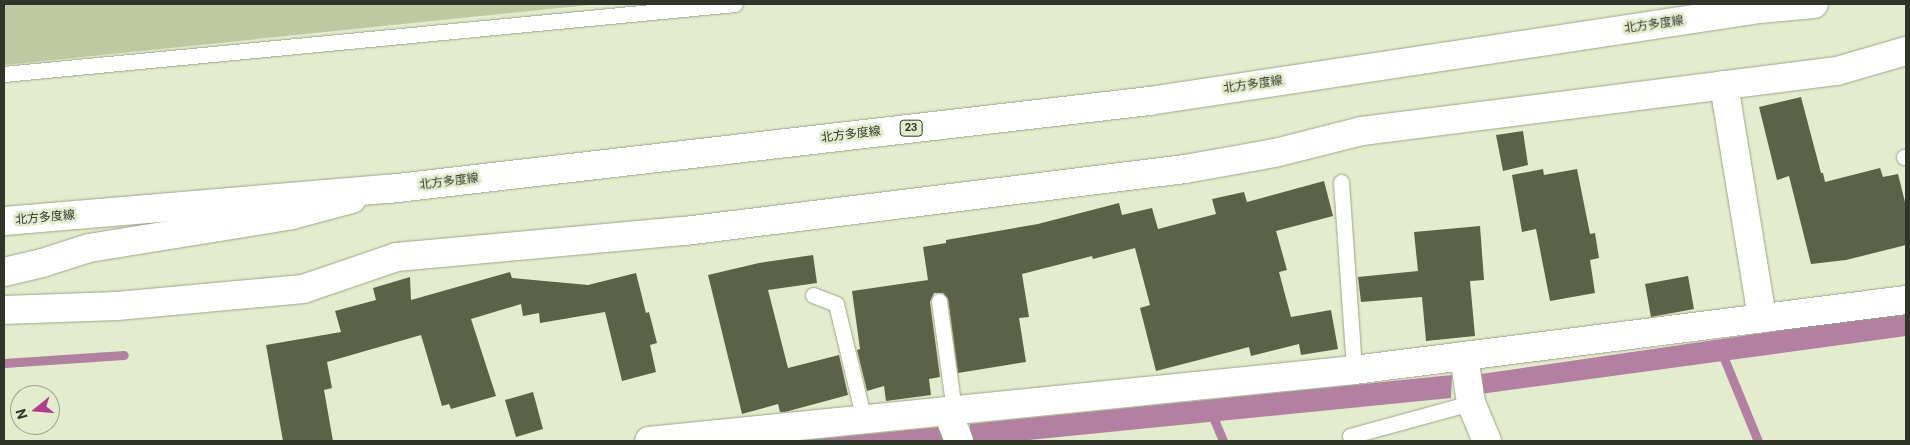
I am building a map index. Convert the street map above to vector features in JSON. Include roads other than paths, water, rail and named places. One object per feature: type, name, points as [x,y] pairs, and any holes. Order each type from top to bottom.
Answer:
[{"type":"street","name":"北方多度線","points":[[4,221],[389,189],[1149,100],[1764,7],[1814,4]]},
{"type":"street","points":[[4,310],[117,306],[303,288],[397,257],[685,231],[1185,169],[1275,153],[1362,131],[1837,71],[1906,51]]},
{"type":"street","points":[[1724,85],[1762,318]]},
{"type":"street","points":[[4,272],[42,263],[89,248],[292,215],[389,189]]},
{"type":"street","points":[[649,441],[1354,370],[1906,300]]},
{"type":"street","points":[[1464,356],[1472,403],[1487,441]]},
{"type":"street","points":[[951,411],[959,441]]},
{"type":"lane","points":[[4,74],[735,4]]},
{"type":"lane","points":[[1341,182],[1354,370]]},
{"type":"lane","points":[[813,295],[836,304],[864,420]]},
{"type":"lane","points":[[939,301],[951,411]]},
{"type":"lane","points":[[1350,436],[1472,403]]},
{"type":"waterway","points":[[1721,351],[1758,441]]},
{"type":"waterway","points":[[4,363],[124,355]]},
{"type":"waterway","points":[[1210,410],[1223,441]]}]
